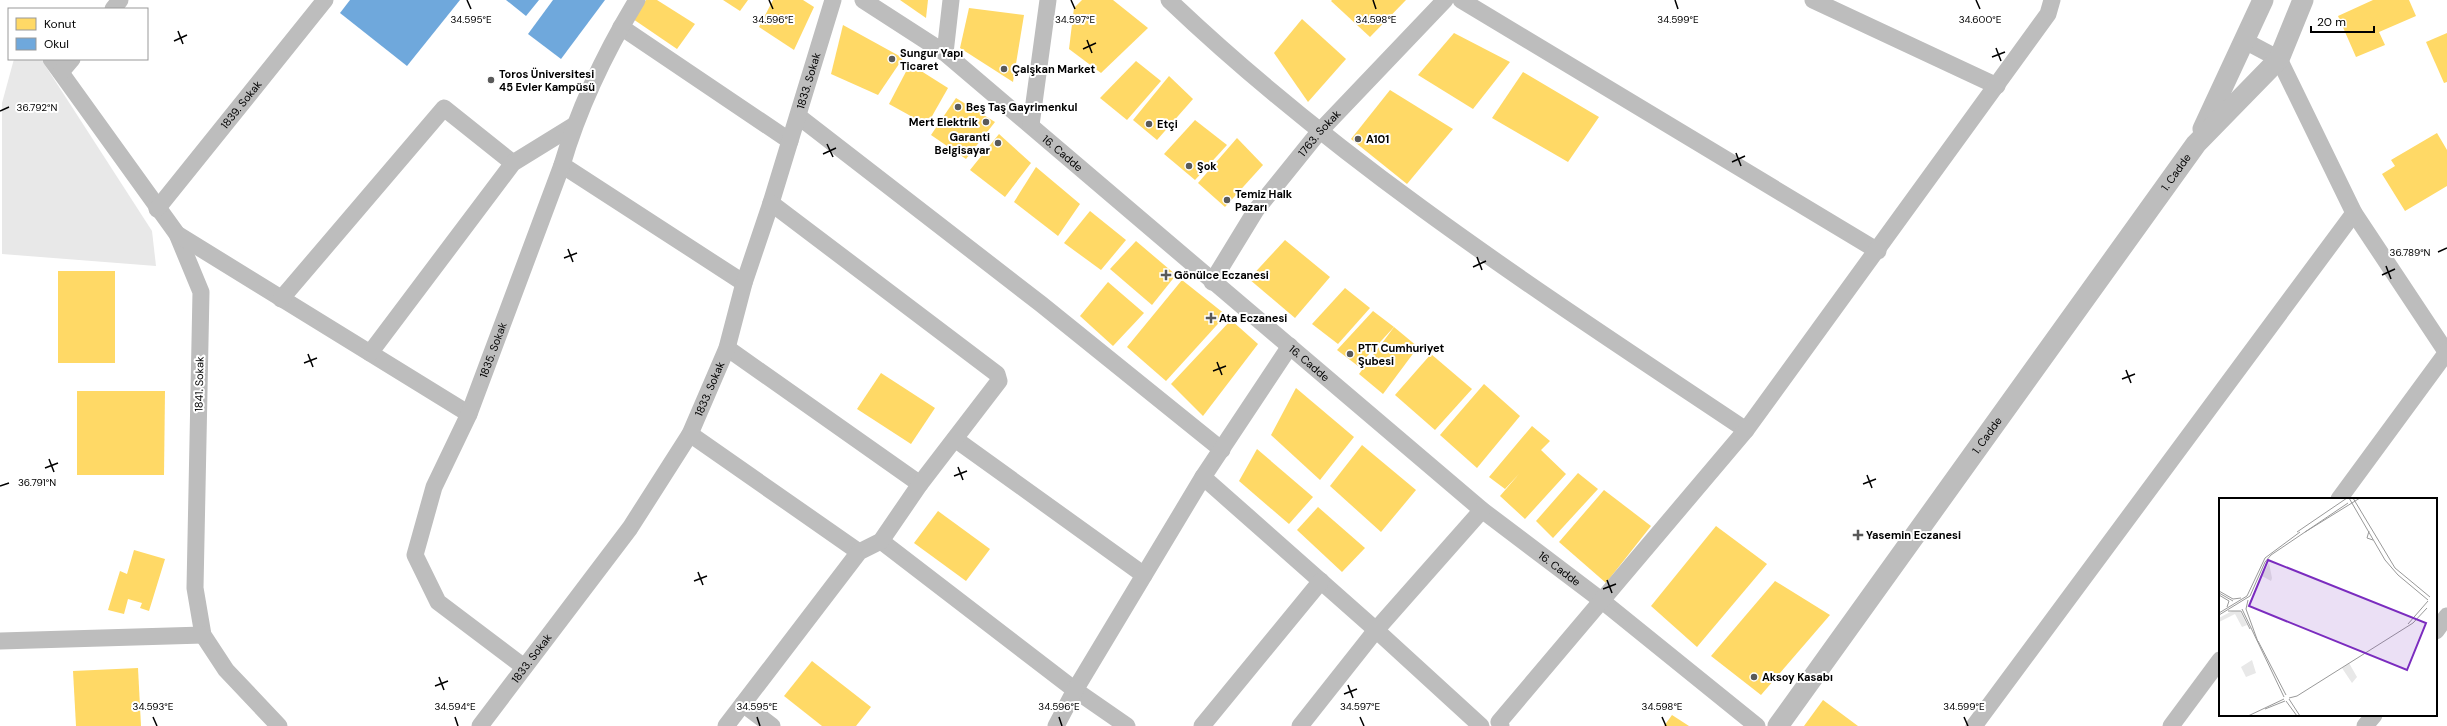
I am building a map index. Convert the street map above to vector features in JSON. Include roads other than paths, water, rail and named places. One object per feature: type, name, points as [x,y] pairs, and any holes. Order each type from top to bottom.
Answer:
[{"type":"street","points":[[114,8],[120,0]]},
{"type":"street","name":"1839. Sokak","points":[[157,209],[325,0]]},
{"type":"street","name":"1835. Sokak","points":[[524,667],[438,602],[415,555],[434,487],[469,414],[562,165],[573,126],[620,27],[637,0]]},
{"type":"street","name":"1833. Sokak","points":[[480,726],[630,528],[690,434],[727,348],[744,283],[771,203],[833,0]]},
{"type":"street","name":"16. Cadde","points":[[863,0],[945,54],[1031,125],[1212,282],[1290,346],[1482,510],[1601,600],[1757,726]]},
{"type":"street","points":[[945,54],[951,0]]},
{"type":"street","points":[[1031,125],[1048,0]]},
{"type":"street","points":[[1169,0],[1228,56],[1318,132],[1526,282],[1746,430]]},
{"type":"street","name":"1763. Sokak","points":[[1212,282],[1256,210],[1318,132],[1445,0]]},
{"type":"street","points":[[1461,0],[1878,251]]},
{"type":"street","points":[[1813,0],[1997,86]]},
{"type":"street","points":[[1501,726],[1499,722],[1746,430],[1997,86],[2048,14],[2052,0]]},
{"type":"street","name":"1. Cadde","points":[[2196,144],[2263,0]]},
{"type":"street","name":"1. Cadde","points":[[1778,726],[2196,144],[2279,59],[2303,0]]},
{"type":"street","points":[[620,27],[790,141]]},
{"type":"street","points":[[2245,41],[2279,59],[2354,213],[2447,352],[2339,498]]},
{"type":"street","name":"1841. Sokak","points":[[70,60],[56,66],[176,234],[201,292],[195,588],[203,635],[226,670],[279,726]]},
{"type":"street","points":[[281,299],[444,108],[513,163]]},
{"type":"street","points":[[798,116],[1041,304],[1222,450]]},
{"type":"street","points":[[370,353],[513,163],[573,126]]},
{"type":"street","points":[[562,165],[744,283]]},
{"type":"street","points":[[726,726],[859,552],[881,541],[920,484],[999,381],[997,374],[771,203]]},
{"type":"street","points":[[1974,726],[2354,213]]},
{"type":"street","points":[[176,234],[469,414]]},
{"type":"street","points":[[1056,726],[1075,690],[1203,477],[1290,346]]},
{"type":"street","points":[[727,348],[920,484]]},
{"type":"street","points":[[690,434],[859,552]]},
{"type":"street","points":[[955,439],[1144,575]]},
{"type":"street","points":[[1203,477],[1376,630],[1481,726]]},
{"type":"street","points":[[1305,725],[1376,630],[1482,510]]},
{"type":"street","points":[[881,541],[1075,690],[1127,726]]},
{"type":"street","points":[[1202,726],[1320,581]]},
{"type":"street","points":[[2437,630],[2447,616]]},
{"type":"street","points":[[0,641],[203,635]]},
{"type":"street","points":[[2171,726],[2219,661]]},
{"type":"street","points":[[743,704],[772,726]]},
{"type":"street","points":[[2365,726],[2373,716]]},
{"type":"place","name":"Sungur Yapı Ticaret","points":[[892,59]]},
{"type":"place","name":"Çalşkan Market","points":[[1004,69]]},
{"type":"place","name":"Toros Üniversitesi 45 Evler Kampüsü","points":[[491,80]]},
{"type":"place","name":"Beş Taş Gayrimenkul","points":[[958,107]]},
{"type":"place","name":"Mert Elektrik","points":[[986,122]]},
{"type":"place","name":"Etçi","points":[[1149,124]]},
{"type":"place","name":"A101","points":[[1358,139]]},
{"type":"place","name":"Garanti Belgisayar","points":[[998,143]]},
{"type":"place","name":"Şok","points":[[1189,166]]},
{"type":"place","name":"Temiz Halk Pazarı","points":[[1227,200]]},
{"type":"place","name":"Gönülce Eczanesi","points":[[1166,275]]},
{"type":"place","name":"Ata Eczanesi","points":[[1211,318]]},
{"type":"place","name":"PTT Cumhuriyet Şubesi","points":[[1350,354]]},
{"type":"place","name":"Yasemin Eczanesi","points":[[1858,535]]},
{"type":"place","name":"Aksoy Kasabı","points":[[1754,677]]}]
